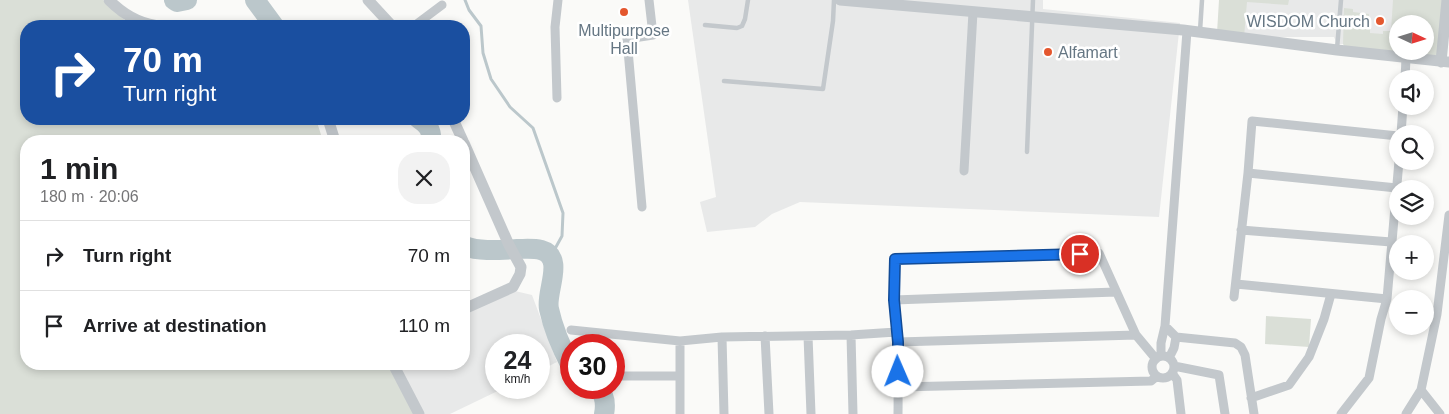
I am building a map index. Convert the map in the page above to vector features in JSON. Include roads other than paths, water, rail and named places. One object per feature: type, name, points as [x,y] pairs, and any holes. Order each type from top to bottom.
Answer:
[{"type":"street","points":[[109,0],[137,20]]},
{"type":"street","points":[[368,0],[386,20]]},
{"type":"street","points":[[557,98],[555,27],[558,0]]},
{"type":"street","points":[[642,207],[628,39],[653,35],[649,0]]},
{"type":"street","points":[[840,0],[911,3],[973,12],[1186,30],[1389,56]]},
{"type":"street","points":[[1426,60],[1445,62],[1447,0]]},
{"type":"street","points":[[422,20],[442,5]]},
{"type":"street","points":[[964,171],[973,12]]},
{"type":"street","points":[[1181,414],[1177,380],[1166,362],[1160,343],[1165,326],[1186,30]]},
{"type":"street","points":[[1234,297],[1252,121],[1389,135]]},
{"type":"street","points":[[470,158],[509,245],[521,266],[520,274],[514,287],[470,306]]},
{"type":"street","points":[[1248,173],[1389,187]]},
{"type":"street","points":[[1406,414],[1420,390],[1437,314],[1449,215]]},
{"type":"street","points":[[1241,230],[1389,242]]},
{"type":"street","points":[[898,414],[898,342],[894,300],[895,259],[1098,253],[1136,335],[1166,362]]},
{"type":"street","points":[[1341,414],[1369,378],[1387,299],[1389,270]]},
{"type":"street","points":[[1236,284],[1387,299]]},
{"type":"street","points":[[894,300],[1116,292]]},
{"type":"street","points":[[1251,398],[1289,385],[1309,357],[1324,319],[1331,294]]},
{"type":"street","points":[[1165,326],[1176,337],[1235,343],[1241,347],[1246,355],[1254,414]]},
{"type":"street","points":[[571,330],[680,341],[722,337],[896,332]]},
{"type":"street","points":[[851,334],[853,414]]},
{"type":"street","points":[[898,342],[1136,335]]},
{"type":"street","points":[[764,336],[769,414]]},
{"type":"street","points":[[808,336],[811,414]]},
{"type":"street","points":[[722,337],[724,414]]},
{"type":"street","points":[[1176,337],[1174,348],[1166,362],[1165,378],[1157,376],[1153,370],[1153,362],[1166,362],[1219,375],[1225,414]]},
{"type":"street","points":[[680,341],[680,414]]},
{"type":"street","points":[[396,370],[419,414]]},
{"type":"street","points":[[625,376],[679,376]]},
{"type":"street","points":[[899,388],[1151,381],[1157,376]]},
{"type":"street","points":[[1420,390],[1440,414]]},
{"type":"lane","points":[[705,25],[737,28],[742,26],[748,0]]},
{"type":"lane","points":[[724,81],[823,90],[833,22],[834,0]]},
{"type":"lane","points":[[1027,152],[1033,0]]},
{"type":"lane","points":[[1200,32],[1202,0]]},
{"type":"lane","points":[[1337,50],[1341,0]]},
{"type":"waterway","points":[[174,0],[177,2],[187,0]]},
{"type":"waterway","points":[[255,0],[270,20]]},
{"type":"waterway","points":[[465,0],[469,10],[481,26],[483,53],[491,79],[510,107],[533,128],[563,213],[562,236],[551,256]]},
{"type":"waterway","points":[[427,125],[431,135]]},
{"type":"waterway","points":[[470,248],[483,250],[535,249],[548,254],[552,260],[553,267],[549,309],[560,343]]},
{"type":"waterway","points":[[604,399],[604,414]]},
{"type":"place","name":"Multipurpose Hall","points":[[624,12]]},
{"type":"place","name":"WISDOM Church","points":[[1380,21]]},
{"type":"place","name":"Alfamart","points":[[1048,52]]}]
